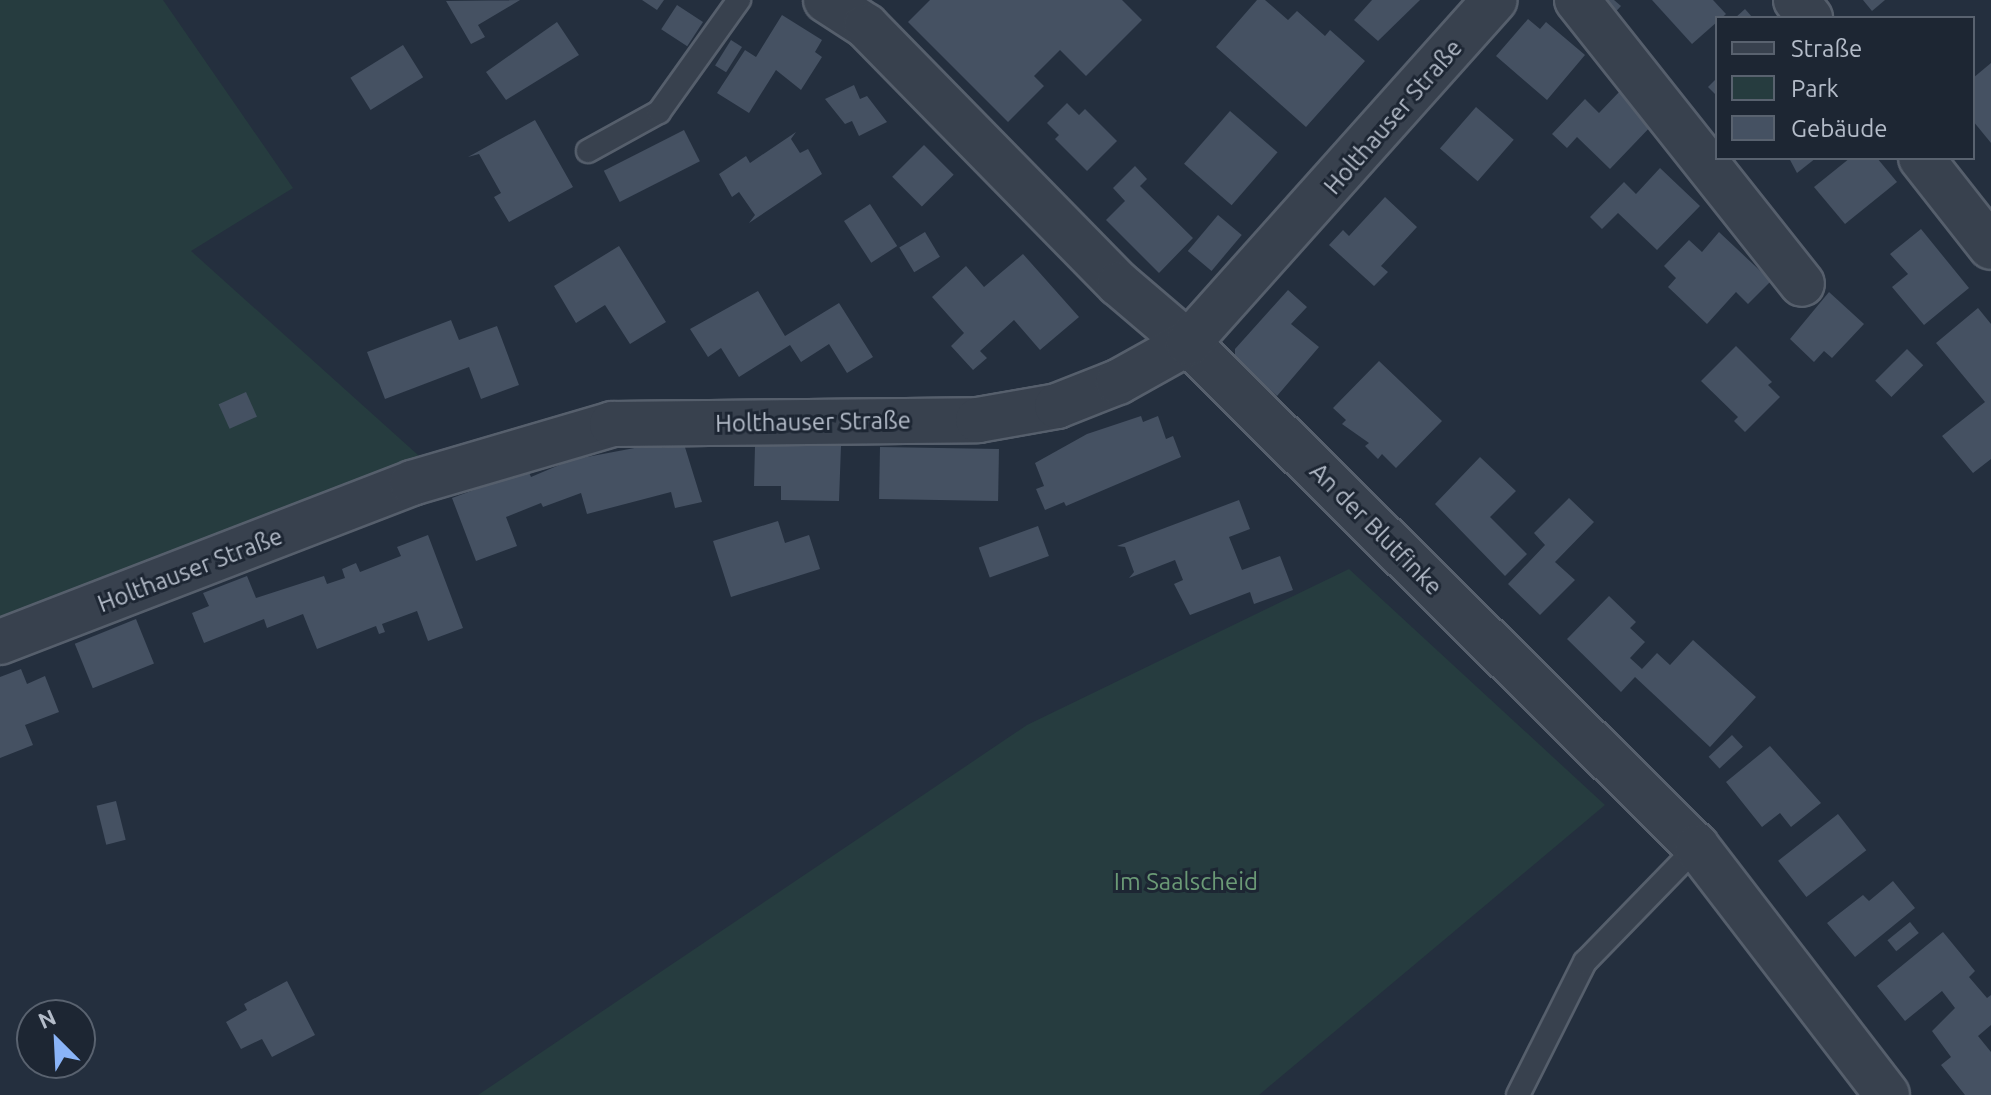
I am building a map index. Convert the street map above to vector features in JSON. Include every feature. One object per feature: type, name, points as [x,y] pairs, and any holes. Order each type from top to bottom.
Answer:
[{"type":"street","name":"An der Blutfinke","points":[[826,0],[866,26],[1119,284],[1188,343],[1697,847],[1887,1095]]},
{"type":"street","name":"Holthauser Straße","points":[[0,642],[412,483],[612,424],[978,420],[1057,406],[1118,382],[1188,343],[1495,0]]},
{"type":"street","points":[[1577,0],[1802,284]]},
{"type":"street","points":[[1796,0],[1808,16]]},
{"type":"street","points":[[1923,160],[1991,247]]},
{"type":"lane","points":[[588,151],[659,112],[739,0]]},
{"type":"lane","points":[[1518,1095],[1585,962],[1697,847]]},
{"type":"green space","points":[[0,0],[163,0],[293,188],[191,251],[428,464],[0,625]]},
{"type":"green space","name":"Im Saalscheid","points":[[1349,569],[1605,805],[1259,1095],[478,1095],[1027,725]]},
{"type":"building","points":[[520,0],[478,25],[485,37],[471,44],[446,1]]},
{"type":"building","points":[[642,0],[664,0],[657,10]]},
{"type":"building","points":[[930,0],[1122,0],[1142,20],[1086,76],[1060,50],[1034,76],[1044,86],[1008,122],[908,22]]},
{"type":"building","points":[[1257,0],[1265,0],[1288,20],[1297,11],[1325,36],[1330,30],[1365,61],[1306,127],[1216,47]]},
{"type":"building","points":[[1372,0],[1420,0],[1378,41],[1354,20]]},
{"type":"building","points":[[1589,0],[1614,0],[1621,6],[1610,18]]},
{"type":"building","points":[[1652,0],[1713,0],[1726,14],[1715,16],[1715,24],[1692,44]]},
{"type":"building","points":[[1863,0],[1885,0],[1872,11]]},
{"type":"building","points":[[677,5],[703,22],[687,46],[661,29]]},
{"type":"building","points":[[1745,9],[1751,16],[1737,16]]},
{"type":"building","points":[[782,15],[822,40],[815,52],[822,57],[801,90],[776,70],[749,113],[717,93],[745,50],[756,57]]},
{"type":"building","points":[[1528,19],[1540,29],[1546,22],[1585,55],[1547,100],[1496,56]]},
{"type":"building","points":[[557,22],[579,55],[506,100],[486,72]]},
{"type":"building","points":[[731,40],[742,47],[726,72],[715,65]]},
{"type":"building","points":[[403,45],[423,77],[371,110],[350,78]]},
{"type":"building","points":[[1991,63],[1991,143],[1975,123],[1975,76]]},
{"type":"building","points":[[1715,80],[1715,94],[1708,87]]},
{"type":"building","points":[[854,85],[860,99],[867,96],[887,122],[859,136],[852,121],[845,124],[825,99]]},
{"type":"building","points":[[1620,91],[1654,123],[1610,169],[1577,137],[1567,148],[1552,134],[1585,99],[1599,113]]},
{"type":"building","points":[[1067,103],[1079,115],[1085,109],[1117,141],[1087,171],[1055,139],[1059,135],[1047,123]]},
{"type":"building","points":[[1476,107],[1514,140],[1478,181],[1440,149]]},
{"type":"building","points":[[1230,111],[1278,152],[1232,205],[1184,164]]},
{"type":"building","points":[[535,120],[573,187],[509,222],[494,197],[501,193],[479,154],[468,157]]},
{"type":"building","points":[[684,130],[700,161],[620,202],[604,171]]},
{"type":"building","points":[[796,132],[791,139],[800,153],[808,149],[822,174],[749,223],[755,215],[739,192],[732,197],[719,174],[746,156],[750,163]]},
{"type":"building","points":[[924,145],[954,175],[922,207],[892,177]]},
{"type":"building","points":[[1790,160],[1813,160],[1797,173]]},
{"type":"building","points":[[1848,160],[1879,160],[1897,182],[1845,224],[1814,187]]},
{"type":"building","points":[[1135,166],[1147,179],[1140,186],[1193,238],[1159,273],[1106,220],[1125,201],[1113,188]]},
{"type":"building","points":[[1660,168],[1700,206],[1657,250],[1618,213],[1602,229],[1590,217],[1624,182],[1636,194]]},
{"type":"building","points":[[1385,197],[1417,227],[1381,266],[1388,272],[1374,286],[1329,245],[1343,230],[1349,236]]},
{"type":"building","points":[[870,204],[897,246],[871,263],[844,221]]},
{"type":"building","points":[[1218,215],[1242,235],[1212,271],[1188,251]]},
{"type":"building","points":[[1921,229],[1969,288],[1924,325],[1892,287],[1908,274],[1890,254]]},
{"type":"building","points":[[925,232],[940,257],[914,272],[899,247]]},
{"type":"building","points":[[1719,232],[1771,281],[1748,304],[1736,292],[1707,324],[1668,287],[1676,278],[1664,266],[1689,240],[1702,252]]},
{"type":"building","points":[[619,246],[666,322],[630,344],[605,305],[576,323],[554,286]]},
{"type":"building","points":[[1023,254],[1079,317],[1040,350],[1014,320],[980,351],[987,358],[973,370],[951,346],[964,333],[932,297],[966,266],[984,287]]},
{"type":"building","points":[[1288,290],[1307,307],[1291,324],[1319,347],[1277,396],[1235,358],[1235,349]]},
{"type":"building","points":[[758,291],[785,336],[839,303],[873,357],[847,373],[829,344],[801,362],[790,345],[739,377],[721,348],[708,357],[690,329]]},
{"type":"building","points":[[1829,292],[1864,324],[1832,358],[1824,351],[1814,362],[1790,339]]},
{"type":"building","points":[[1978,308],[1991,324],[1991,459],[1973,473],[1942,436],[1985,402],[1936,343]]},
{"type":"building","points":[[451,320],[459,340],[497,326],[519,385],[481,399],[469,367],[385,399],[367,352]]},
{"type":"building","points":[[1736,346],[1772,382],[1768,385],[1780,397],[1745,432],[1734,421],[1738,417],[1701,381]]},
{"type":"building","points":[[1907,349],[1923,365],[1891,397],[1875,381]]},
{"type":"building","points":[[1379,361],[1442,421],[1396,468],[1382,454],[1378,459],[1365,446],[1369,443],[1342,424],[1346,420],[1333,408]]},
{"type":"building","points":[[246,392],[257,417],[230,429],[219,404]]},
{"type":"building","points":[[1141,416],[1143,422],[1158,416],[1166,439],[1173,436],[1181,457],[1066,506],[1064,502],[1045,510],[1036,489],[1044,486],[1035,463],[1087,434]]},
{"type":"building","points":[[661,443],[662,448],[684,444],[702,502],[675,508],[671,492],[587,514],[581,493],[543,507],[541,503],[506,517],[517,546],[476,561],[452,498],[528,470],[531,477],[571,460]]},
{"type":"building","points":[[755,446],[841,446],[839,501],[781,500],[781,486],[754,486]]},
{"type":"building","points":[[880,447],[999,449],[998,501],[879,499]]},
{"type":"building","points":[[1480,457],[1516,491],[1490,517],[1527,554],[1505,576],[1435,504]]},
{"type":"building","points":[[1569,498],[1594,522],[1555,562],[1575,580],[1540,615],[1508,584],[1545,545],[1534,533]]},
{"type":"building","points":[[1239,500],[1250,529],[1229,537],[1242,570],[1280,556],[1293,590],[1254,604],[1250,592],[1190,615],[1174,584],[1183,580],[1175,560],[1129,578],[1134,572],[1125,547],[1117,546]]},
{"type":"building","points":[[778,521],[785,543],[809,535],[820,569],[731,597],[713,541]]},
{"type":"building","points":[[1038,526],[1049,556],[990,578],[979,548]]},
{"type":"building","points":[[428,535],[463,628],[428,641],[417,611],[382,624],[385,632],[379,634],[376,626],[317,649],[303,614],[267,628],[264,619],[204,643],[192,613],[209,606],[203,593],[247,576],[256,598],[324,576],[327,584],[345,578],[342,569],[356,563],[360,572],[401,556],[397,547]]},
{"type":"building","points":[[1609,596],[1636,622],[1630,628],[1645,642],[1630,658],[1642,669],[1657,653],[1670,665],[1693,640],[1756,697],[1710,747],[1635,677],[1621,692],[1567,639]]},
{"type":"building","points":[[136,619],[154,664],[93,688],[75,644]]},
{"type":"building","points":[[21,669],[27,684],[45,676],[59,712],[25,725],[33,745],[0,758],[0,677]]},
{"type":"building","points":[[1732,735],[1743,747],[1720,769],[1709,757]]},
{"type":"building","points":[[1770,746],[1821,803],[1791,827],[1780,813],[1762,827],[1726,782]]},
{"type":"building","points":[[116,801],[126,840],[106,845],[97,806]]},
{"type":"building","points":[[1838,814],[1866,850],[1806,897],[1778,861]]},
{"type":"building","points":[[1893,881],[1915,908],[1855,957],[1827,923],[1863,895],[1869,901]]},
{"type":"building","points":[[1910,922],[1919,933],[1896,951],[1887,940]]},
{"type":"building","points":[[1943,932],[1975,971],[1969,977],[1987,998],[1991,995],[1991,1025],[1978,1036],[1991,1052],[1991,1095],[1965,1095],[1941,1065],[1951,1057],[1932,1031],[1955,1008],[1942,991],[1905,1021],[1877,986]]},
{"type":"building","points":[[287,981],[315,1035],[272,1057],[262,1039],[241,1049],[226,1022],[247,1010],[244,1004]]}]
